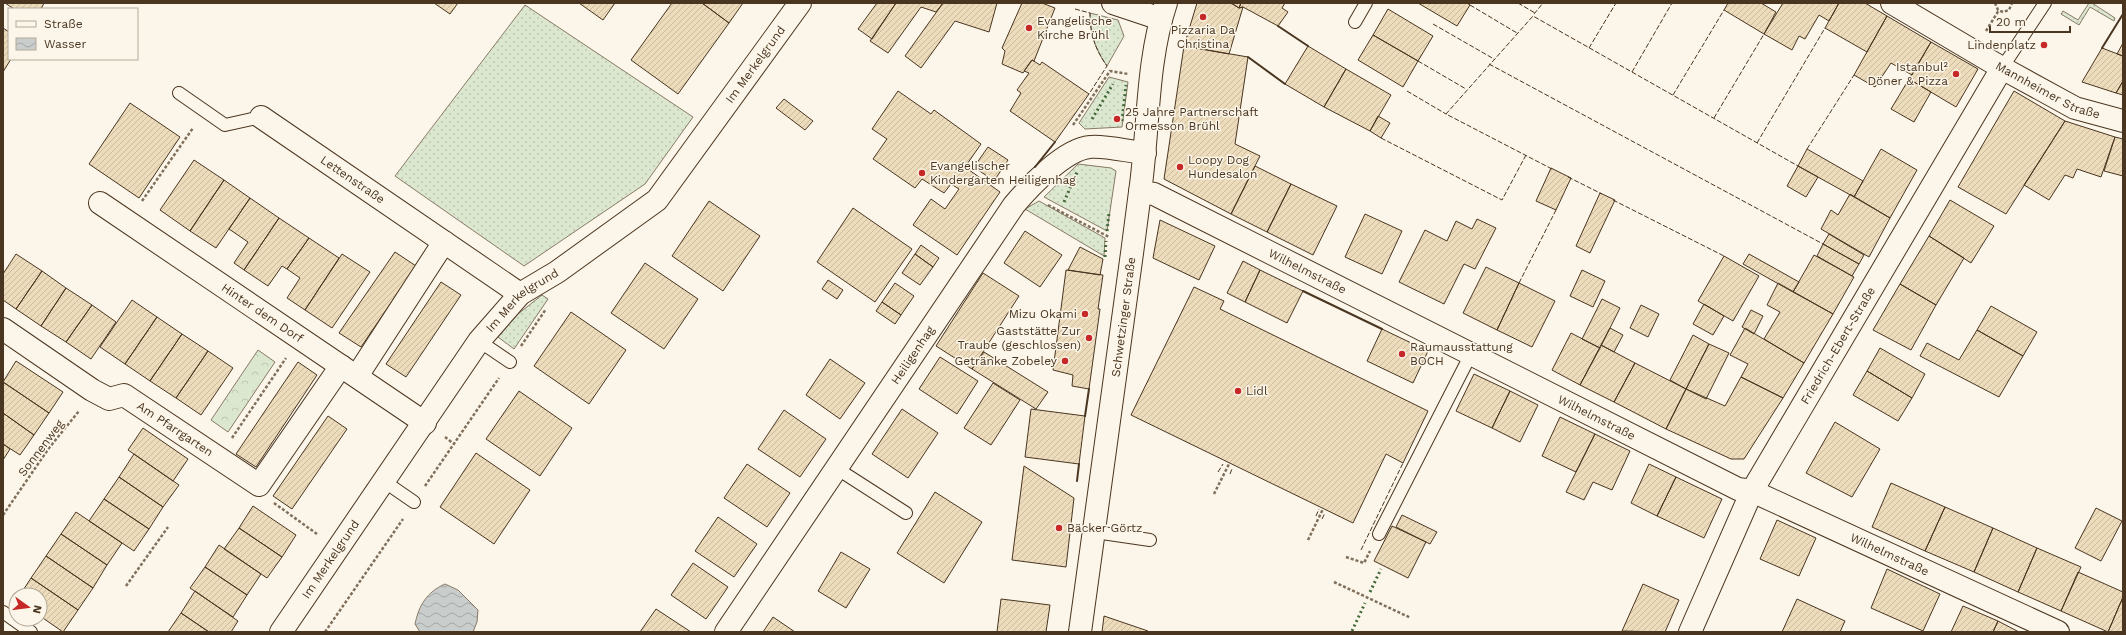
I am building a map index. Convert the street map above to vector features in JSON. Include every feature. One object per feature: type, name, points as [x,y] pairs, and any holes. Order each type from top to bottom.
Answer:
[{"type":"street","name":"Im Merkelgrund","points":[[281,632],[385,482],[479,341],[520,294],[557,272],[657,200],[800,3]]},
{"type":"street","points":[[1113,3],[1164,11]]},
{"type":"street","name":"Mannheimer Straße","points":[[1892,3],[2002,68],[2074,108],[2123,121]]},
{"type":"street","name":"Schwetzinger Straße","points":[[1080,632],[1134,241],[1145,153],[1152,78],[1164,11]]},
{"type":"street","name":"Friedrich-Ebert-Straße","points":[[1690,632],[1752,491],[2002,68]]},
{"type":"street","name":"Lettenstraße","points":[[261,117],[520,294]]},
{"type":"street","name":"Heiligenhag","points":[[726,632],[1014,205],[1026,191],[1068,155],[1090,147],[1145,153]]},
{"type":"street","name":"Wilhelmstraße","points":[[1140,192],[1154,194],[1738,489],[1752,491],[2058,632]]},
{"type":"street","name":"Hinter dem Dorf","points":[[100,203],[425,423]]},
{"type":"street","points":[[259,484],[349,371],[444,242]]},
{"type":"street","name":"Am Pfarrgarten","points":[[3,329],[92,390],[109,399],[124,395],[259,484]]},
{"type":"lane","points":[[1355,22],[1366,3]]},
{"type":"lane","points":[[2002,68],[2045,3]]},
{"type":"lane","name":"Lettenstraße","points":[[179,93],[224,125],[261,117]]},
{"type":"lane","points":[[479,341],[510,362]]},
{"type":"lane","points":[[1378,534],[1471,354]]},
{"type":"lane","points":[[836,468],[906,513]]},
{"type":"lane","points":[[385,482],[414,502]]},
{"type":"lane","points":[[1095,532],[1150,540]]},
{"type":"lane","points":[[3,612],[32,632]]},
{"type":"path","points":[[1995,3],[1998,10],[2003,12],[2009,10],[2012,3]]},
{"type":"path","points":[[1068,155],[1059,145],[1110,71],[1152,78]]},
{"type":"path","points":[[128,222],[204,111]]},
{"type":"path","points":[[1026,191],[1112,239],[1134,241]]},
{"type":"path","points":[[325,632],[549,304],[557,272]]},
{"type":"path","points":[[220,457],[300,337]]},
{"type":"path","name":"Sonnenweg","points":[[3,515],[49,448],[70,424],[92,390]]},
{"type":"path","points":[[1214,494],[1229,464]]},
{"type":"path","points":[[259,484],[268,499],[338,550]]},
{"type":"path","points":[[1308,540],[1323,509]]},
{"type":"path","points":[[126,586],[168,527]]},
{"type":"path","points":[[1346,557],[1364,563],[1378,534]]},
{"type":"path","points":[[1334,582],[1411,618]]},
{"type":"green space","points":[[2089,3],[2092,3],[2115,18],[2114,21],[2090,7],[2079,25],[2061,14],[2063,11],[2078,20]]},
{"type":"green space","points":[[525,5],[693,117],[645,184],[524,266],[395,176]]},
{"type":"green space","points":[[1090,13],[1118,20],[1124,36],[1107,66],[1099,54],[1094,41]]},
{"type":"green space","points":[[1109,77],[1128,82],[1122,127],[1085,129],[1079,123]]},
{"type":"green space","points":[[1078,164],[1111,168],[1116,171],[1107,231],[1044,197]]},
{"type":"green space","points":[[1039,201],[1105,238],[1104,256],[1025,209]]},
{"type":"green space","points":[[542,295],[548,299],[514,349],[498,337],[518,314]]},
{"type":"green space","points":[[258,350],[275,362],[228,432],[211,420]]},
{"type":"water","points":[[445,584],[458,590],[478,610],[477,622],[473,632],[420,632],[415,624],[419,611],[425,600],[433,591]]},
{"type":"building","points":[[5,3],[44,3],[42,8],[12,8]]},
{"type":"building","points":[[434,3],[458,3],[450,14]]},
{"type":"building","points":[[579,3],[615,3],[603,20]]},
{"type":"building","points":[[672,3],[702,3],[729,23],[678,94],[631,60]]},
{"type":"building","points":[[702,3],[743,3],[729,23]]},
{"type":"building","points":[[877,3],[896,3],[872,39],[858,29]]},
{"type":"building","points":[[896,3],[943,3],[936,12],[921,7],[888,53],[870,41]]},
{"type":"building","points":[[943,3],[997,3],[989,32],[955,21],[921,68],[905,56]]},
{"type":"building","name":"Evangelische Kirche Brühl","points":[[1022,3],[1042,3],[1055,8],[1034,61],[1032,60],[1023,73],[1002,64],[1005,51],[1002,48]]},
{"type":"building","points":[[1197,3],[1231,3],[1239,8],[1243,7],[1229,54],[1184,46]]},
{"type":"building","points":[[1231,3],[1241,3],[1239,8]]},
{"type":"building","points":[[1241,3],[1285,3],[1282,8],[1288,12],[1278,26],[1243,7],[1239,8]]},
{"type":"building","points":[[1418,3],[1467,3],[1470,5],[1457,26]]},
{"type":"building","points":[[1728,3],[1761,3],[1776,12],[1764,34],[1724,10]]},
{"type":"building","points":[[1783,3],[1839,3],[1829,21],[1819,15],[1805,39],[1799,36],[1792,50],[1764,34]]},
{"type":"building","points":[[1839,3],[1865,3],[1887,16],[1867,52],[1825,28]]},
{"type":"building","points":[[1388,9],[1433,36],[1418,61],[1373,35]]},
{"type":"building","points":[[1887,16],[1931,42],[1912,75],[1891,63],[1875,87],[1854,75]]},
{"type":"building","points":[[3,28],[8,31],[8,60],[10,60],[3,72]]},
{"type":"building","points":[[1373,35],[1418,61],[1403,87],[1358,60]]},
{"type":"building","points":[[1931,42],[1978,69],[1956,107],[1909,79]]},
{"type":"building","points":[[2123,43],[2123,56],[2117,54]]},
{"type":"building","points":[[1184,46],[1248,57],[1235,144],[1260,156],[1231,214],[1164,179]]},
{"type":"building","points":[[1308,46],[1346,69],[1324,107],[1285,84]]},
{"type":"building","points":[[2102,48],[2123,56],[2123,81],[2116,93],[2082,82]]},
{"type":"building","points":[[1032,60],[1040,65],[1042,62],[1089,94],[1055,142],[1010,111],[1021,93],[1017,90],[1029,73],[1024,71]]},
{"type":"building","points":[[1346,69],[1391,95],[1370,131],[1324,107]]},
{"type":"building","points":[[1909,79],[1931,92],[1914,122],[1891,109]]},
{"type":"building","points":[[2123,81],[2123,95],[2116,93]]},
{"type":"building","points":[[898,91],[931,114],[934,110],[981,144],[965,167],[1000,192],[957,255],[913,225],[931,199],[945,209],[959,189],[951,184],[944,193],[922,179],[915,188],[873,159],[887,139],[872,129]]},
{"type":"building","points":[[2014,91],[2065,121],[2006,214],[1958,187]]},
{"type":"building","points":[[784,99],[813,121],[805,130],[776,108]]},
{"type":"building","points":[[130,103],[180,137],[139,198],[89,164]]},
{"type":"building","points":[[1378,116],[1390,123],[1381,138],[1370,131]]},
{"type":"building","points":[[2065,121],[2115,137],[2101,177],[2077,169],[2073,178],[2065,175],[2049,200],[2024,185]]},
{"type":"building","points":[[2115,137],[2123,139],[2123,176],[2104,171]]},
{"type":"building","points":[[988,147],[1008,160],[994,181],[974,167]]},
{"type":"building","points":[[1807,149],[1863,181],[1854,197],[1798,166]]},
{"type":"building","points":[[1881,149],[1917,170],[1890,218],[1854,197]]},
{"type":"building","points":[[194,160],[224,180],[190,231],[160,210]]},
{"type":"building","points":[[1255,166],[1291,184],[1267,232],[1231,214]]},
{"type":"building","points":[[1798,166],[1818,177],[1806,197],[1787,186]]},
{"type":"building","points":[[1551,168],[1571,178],[1556,210],[1536,201]]},
{"type":"building","points":[[224,180],[250,198],[216,248],[190,231]]},
{"type":"building","points":[[1291,184],[1337,206],[1313,255],[1267,232]]},
{"type":"building","points":[[1600,193],[1615,200],[1590,253],[1576,246]]},
{"type":"building","points":[[1850,194],[1890,218],[1869,257],[1821,229],[1831,210],[1838,215]]},
{"type":"building","points":[[250,198],[279,218],[244,270],[234,263],[248,242],[229,229]]},
{"type":"building","points":[[1950,200],[1994,226],[1971,263],[1929,236]]},
{"type":"building","points":[[709,201],[760,236],[723,291],[672,256]]},
{"type":"building","points":[[853,208],[912,249],[875,302],[817,262]]},
{"type":"building","points":[[1365,214],[1402,231],[1382,274],[1345,257]]},
{"type":"building","points":[[279,218],[309,238],[287,269],[282,266],[268,286],[244,270]]},
{"type":"building","points":[[1477,219],[1496,228],[1475,269],[1464,264],[1444,304],[1399,282],[1425,230],[1447,241],[1456,221],[1472,229]]},
{"type":"building","points":[[1160,220],[1215,246],[1199,280],[1153,258]]},
{"type":"building","points":[[1025,231],[1062,255],[1040,287],[1004,263]]},
{"type":"building","points":[[1829,234],[1864,255],[1859,264],[1823,244]]},
{"type":"building","points":[[1929,236],[1964,258],[1936,305],[1900,284]]},
{"type":"building","points":[[309,238],[339,258],[305,310],[287,298],[300,278],[287,269]]},
{"type":"building","points":[[1823,244],[1859,264],[1852,276],[1817,256]]},
{"type":"building","points":[[921,245],[939,258],[933,267],[915,254]]},
{"type":"building","points":[[1080,247],[1103,259],[1100,275],[1068,270]]},
{"type":"building","points":[[395,252],[416,266],[361,347],[339,333]]},
{"type":"building","points":[[16,254],[42,271],[16,309],[3,300],[3,274]]},
{"type":"building","points":[[342,254],[370,272],[332,328],[305,310]]},
{"type":"building","points":[[915,254],[933,267],[920,285],[902,273]]},
{"type":"building","points":[[1749,254],[1799,282],[1793,292],[1743,264]]},
{"type":"building","points":[[1814,255],[1854,277],[1833,314],[1793,292]]},
{"type":"building","points":[[1724,256],[1759,276],[1733,321],[1698,301]]},
{"type":"building","points":[[1243,261],[1260,270],[1245,302],[1227,293]]},
{"type":"building","points":[[645,263],[698,299],[664,349],[611,313]]},
{"type":"building","points":[[1486,267],[1519,283],[1497,330],[1463,313]]},
{"type":"building","points":[[1066,270],[1103,275],[1089,389],[1072,386],[1073,375],[1053,370]]},
{"type":"building","points":[[1260,270],[1303,291],[1287,323],[1245,302]]},
{"type":"building","points":[[1582,270],[1605,281],[1593,307],[1570,296]]},
{"type":"building","points":[[42,271],[66,288],[41,326],[16,309]]},
{"type":"building","points":[[983,273],[1019,296],[972,369],[936,346]]},
{"type":"building","points":[[828,280],[843,290],[837,299],[822,289]]},
{"type":"building","points":[[441,282],[461,295],[406,377],[386,364]]},
{"type":"building","points":[[895,283],[914,296],[901,315],[882,302]]},
{"type":"building","points":[[1519,283],[1555,301],[1532,347],[1497,330]]},
{"type":"building","points":[[1778,283],[1833,314],[1804,363],[1764,339],[1780,312],[1767,305]]},
{"type":"building","points":[[1900,284],[1936,305],[1911,350],[1873,330]]},
{"type":"building","points":[[1194,287],[1224,301],[1220,309],[1428,411],[1403,463],[1386,454],[1353,523],[1131,415]]},
{"type":"building","points":[[66,288],[92,305],[66,342],[41,326]]},
{"type":"building","points":[[1602,299],[1620,308],[1600,348],[1582,339]]},
{"type":"building","points":[[132,300],[157,317],[125,364],[100,347]]},
{"type":"building","points":[[882,302],[901,315],[895,324],[876,311]]},
{"type":"building","points":[[1704,304],[1724,316],[1713,335],[1693,324]]},
{"type":"building","points":[[92,305],[116,322],[91,359],[66,342]]},
{"type":"building","points":[[1641,305],[1659,314],[1648,337],[1630,328]]},
{"type":"building","points":[[1991,306],[2037,332],[2023,356],[1977,330]]},
{"type":"building","points":[[1751,310],[1763,316],[1754,334],[1742,327]]},
{"type":"building","points":[[571,312],[626,350],[589,404],[534,366]]},
{"type":"building","points":[[157,317],[182,334],[150,381],[125,364]]},
{"type":"building","points":[[1610,328],[1623,335],[1614,352],[1601,345]]},
{"type":"building","points":[[1745,328],[1804,363],[1783,398],[1741,377],[1748,364],[1730,355]]},
{"type":"building","points":[[1382,329],[1428,351],[1413,383],[1367,361]]},
{"type":"building","points":[[1977,330],[2023,356],[1999,397],[1920,356],[1927,343],[1959,360]]},
{"type":"building","points":[[1571,333],[1600,348],[1580,385],[1552,370]]},
{"type":"building","points":[[182,334],[208,351],[176,398],[150,381]]},
{"type":"building","points":[[1693,335],[1709,344],[1686,389],[1670,380]]},
{"type":"building","points":[[1709,344],[1729,353],[1706,399],[1686,389]]},
{"type":"building","points":[[1601,345],[1635,363],[1614,402],[1580,385]]},
{"type":"building","points":[[1880,348],[1925,374],[1912,398],[1867,371]]},
{"type":"building","points":[[208,351],[233,368],[201,415],[176,398]]},
{"type":"building","points":[[984,352],[1048,392],[1036,409],[972,369]]},
{"type":"building","points":[[940,357],[978,381],[957,414],[919,389]]},
{"type":"building","points":[[830,359],[865,383],[840,419],[806,395]]},
{"type":"building","points":[[16,361],[63,392],[49,413],[3,382]]},
{"type":"building","points":[[298,362],[317,375],[256,467],[236,454]]},
{"type":"building","points":[[1635,363],[1686,389],[1666,429],[1614,402]]},
{"type":"building","points":[[1867,371],[1912,398],[1898,421],[1853,395]]},
{"type":"building","points":[[1474,374],[1510,391],[1492,428],[1456,411]]},
{"type":"building","points":[[1741,377],[1783,398],[1744,459],[1731,459],[1666,429],[1686,389],[1725,406]]},
{"type":"building","points":[[3,382],[49,413],[34,435],[3,413]]},
{"type":"building","points":[[993,383],[1020,400],[991,445],[964,428]]},
{"type":"building","points":[[519,391],[572,428],[540,476],[486,439]]},
{"type":"building","points":[[1510,391],[1538,405],[1520,442],[1492,428]]},
{"type":"building","points":[[902,409],[938,433],[908,478],[872,454]]},
{"type":"building","points":[[1031,409],[1085,416],[1079,464],[1025,457]]},
{"type":"building","points":[[784,410],[826,439],[800,477],[758,449]]},
{"type":"building","points":[[3,413],[34,435],[20,455],[3,444]]},
{"type":"building","points":[[328,416],[347,429],[292,509],[273,496]]},
{"type":"building","points":[[1560,417],[1595,434],[1576,472],[1542,456]]},
{"type":"building","points":[[1835,422],[1880,449],[1852,497],[1806,473]]},
{"type":"building","points":[[143,428],[188,459],[173,481],[128,450]]},
{"type":"building","points":[[1595,434],[1630,451],[1612,490],[1593,482],[1584,500],[1566,492]]},
{"type":"building","points":[[3,444],[10,449],[3,460]]},
{"type":"building","points":[[476,453],[530,490],[494,544],[440,507]]},
{"type":"building","points":[[134,454],[179,485],[163,507],[119,477]]},
{"type":"building","points":[[747,464],[790,493],[767,527],[724,498]]},
{"type":"building","points":[[1649,464],[1676,477],[1657,516],[1631,503]]},
{"type":"building","points":[[1024,466],[1074,498],[1066,567],[1012,560]]},
{"type":"building","points":[[119,477],[163,507],[149,529],[104,499]]},
{"type":"building","points":[[1676,477],[1722,499],[1704,538],[1657,516]]},
{"type":"building","points":[[1891,483],[1945,507],[1925,551],[1872,527]]},
{"type":"building","points":[[935,492],[982,522],[944,583],[897,553]]},
{"type":"building","points":[[104,499],[149,529],[134,551],[89,521]]},
{"type":"building","points":[[253,506],[296,535],[282,557],[239,528]]},
{"type":"building","points":[[1945,507],[1993,528],[1974,572],[1925,551]]},
{"type":"building","points":[[2096,508],[2122,521],[2101,561],[2075,548]]},
{"type":"building","points":[[76,512],[122,543],[107,565],[61,534]]},
{"type":"building","points":[[1402,515],[1437,532],[1430,544],[1396,527]]},
{"type":"building","points":[[718,517],[757,544],[734,577],[695,551]]},
{"type":"building","points":[[1777,520],[1816,538],[1799,576],[1760,559]]},
{"type":"building","points":[[1392,526],[1426,542],[1408,578],[1374,561]]},
{"type":"building","points":[[239,528],[282,557],[267,578],[224,549]]},
{"type":"building","points":[[1993,528],[2037,548],[2018,592],[1974,572]]},
{"type":"building","points":[[61,534],[107,565],[93,588],[46,556]]},
{"type":"building","points":[[219,545],[261,574],[247,595],[205,567]]},
{"type":"building","points":[[2037,548],[2081,567],[2061,611],[2018,592]]},
{"type":"building","points":[[841,552],[870,569],[846,608],[818,591]]},
{"type":"building","points":[[46,556],[93,588],[78,610],[48,590],[48,587],[44,587],[31,578]]},
{"type":"building","points":[[693,563],[728,587],[706,619],[671,595]]},
{"type":"building","points":[[205,567],[247,595],[233,617],[190,588]]},
{"type":"building","points":[[1887,569],[1940,594],[1923,631],[1871,608]]},
{"type":"building","points":[[2078,572],[2123,592],[2123,597],[2108,632],[2061,611]]},
{"type":"building","points":[[31,578],[44,587],[25,587]]},
{"type":"building","points":[[1643,584],[1679,600],[1665,632],[1622,631]]},
{"type":"building","points":[[48,590],[78,610],[63,632],[48,622]]},
{"type":"building","points":[[195,591],[238,621],[231,632],[209,632],[181,613]]},
{"type":"building","points":[[2123,597],[2123,632],[2108,632]]},
{"type":"building","points":[[1001,599],[1050,605],[1046,632],[997,632]]},
{"type":"building","points":[[1797,599],[1845,621],[1840,632],[1782,632]]},
{"type":"building","points":[[1963,606],[1998,621],[1993,632],[1951,632]]},
{"type":"building","points":[[656,609],[691,632],[640,632]]},
{"type":"building","points":[[181,613],[209,632],[168,632]]},
{"type":"building","points":[[1104,616],[1148,631],[1148,632],[1102,632]]},
{"type":"building","points":[[773,617],[795,632],[763,632]]},
{"type":"building","points":[[1998,621],[2019,632],[1993,632]]},
{"type":"hedge","points":[[1092,119],[1113,84]]},
{"type":"hedge","points":[[1122,121],[1126,85]]},
{"type":"hedge","points":[[1064,202],[1077,172]]},
{"type":"hedge","points":[[1107,231],[1109,213]]},
{"type":"hedge","points":[[1105,257],[1106,241]]},
{"type":"hedge","points":[[1370,592],[1381,569]]},
{"type":"hedge","points":[[1352,631],[1365,603]]},
{"type":"fence","points":[[1518,3],[1535,13]]},
{"type":"fence","points":[[1534,14],[1543,3]]},
{"type":"fence","points":[[1589,48],[1616,3]]},
{"type":"fence","points":[[1632,72],[1672,3]]},
{"type":"fence","points":[[1470,5],[1517,33]]},
{"type":"fence","points":[[1075,9],[1090,13],[1094,41],[1099,54],[1107,66],[1089,94]]},
{"type":"fence","points":[[1673,95],[1724,10]]},
{"type":"fence","points":[[1552,169],[1446,114],[1533,16],[1798,166]]},
{"type":"fence","points":[[1433,24],[1494,59]]},
{"type":"fence","points":[[1757,143],[1825,28]]},
{"type":"fence","points":[[1714,118],[1764,34]]},
{"type":"fence","points":[[1418,61],[1466,89]]},
{"type":"fence","points":[[1489,64],[1823,244]]},
{"type":"fence","points":[[1807,149],[1854,75]]},
{"type":"fence","points":[[1407,91],[1446,114]]},
{"type":"fence","points":[[1381,138],[1502,200],[1526,155]]},
{"type":"fence","points":[[1568,177],[1602,194]]},
{"type":"fence","points":[[1613,200],[1724,256]]},
{"type":"fence","points":[[1519,283],[1556,210]]},
{"type":"fence","points":[[1361,550],[1403,463]]},
{"type":"fence","points":[[1218,472],[1223,464]]},
{"type":"fence","points":[[1230,474],[1232,469]]},
{"type":"fence","points":[[1316,516],[1319,509]]},
{"type":"fence","points":[[1322,519],[1325,513]]},
{"type":"wall","points":[[2102,48],[2123,14]]},
{"type":"wall","points":[[1278,26],[1308,46]]},
{"type":"wall","points":[[1248,57],[1285,84]]},
{"type":"wall","points":[[1035,167],[1055,142]]},
{"type":"wall","points":[[1303,291],[1382,329]]},
{"type":"wall","points":[[1085,416],[1089,389]]},
{"type":"wall","points":[[1077,481],[1079,464]]},
{"type":"place","name":"Pizzaria Da Christina","points":[[1203,17]]},
{"type":"place","name":"Evangelische Kirche Brühl","points":[[1029,28]]},
{"type":"place","name":"Lindenplatz","points":[[2044,45]]},
{"type":"place","name":"Istanbul² Döner & Pizza","points":[[1956,74]]},
{"type":"place","name":"25 Jahre Partnerschaft Ormesson Brühl","points":[[1117,119]]},
{"type":"place","name":"Loopy Dog Hundesalon","points":[[1180,167]]},
{"type":"place","name":"Evangelischer Kindergarten Heiligenhag","points":[[922,173]]},
{"type":"place","name":"Mizu Okami","points":[[1085,314]]},
{"type":"place","name":"Gaststätte Zur Traube (geschlossen)","points":[[1089,338]]},
{"type":"place","name":"Raumausstattung BOCH","points":[[1402,354]]},
{"type":"place","name":"Getränke Zobeley","points":[[1065,361]]},
{"type":"place","name":"Lidl","points":[[1238,391]]},
{"type":"place","name":"Bäcker Görtz","points":[[1059,528]]}]
